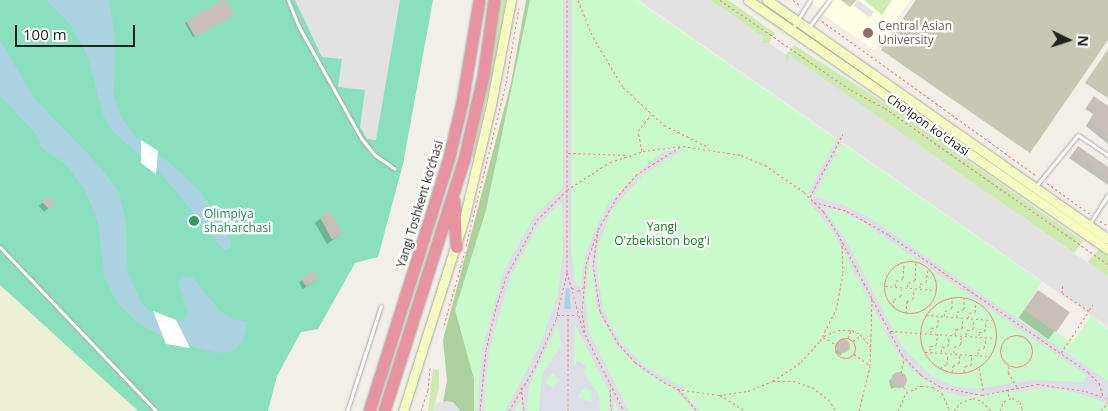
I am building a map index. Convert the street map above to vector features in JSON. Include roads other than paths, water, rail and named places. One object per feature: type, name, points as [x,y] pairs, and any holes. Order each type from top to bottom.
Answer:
[{"type":"highway","name":"Yangi Toshkent ko‘chasi","points":[[368,411],[447,165],[462,102],[479,0]]},
{"type":"highway","points":[[384,411],[454,192],[477,104],[494,0]]},
{"type":"highway","points":[[454,192],[456,247]]},
{"type":"main road","points":[[403,411],[456,247],[483,142],[511,0]]},
{"type":"main road","name":"Cho'lpon ko'chasi","points":[[748,0],[1108,250]]},
{"type":"main road","name":"Cho'lpon ko'chasi","points":[[766,0],[1108,239]]},
{"type":"lane","points":[[288,0],[303,35],[361,138],[375,155],[395,168]]},
{"type":"lane","points":[[791,31],[810,0]]},
{"type":"lane","points":[[791,31],[808,29],[828,0]]},
{"type":"lane","points":[[1035,187],[1078,135],[1108,155]]},
{"type":"lane","points":[[1089,225],[1108,195]]},
{"type":"lane","points":[[0,247],[156,411]]},
{"type":"lane","points":[[347,411],[381,306]]},
{"type":"water","points":[[46,0],[109,0],[115,37],[114,96],[121,118],[136,137],[182,173],[201,193],[218,217],[231,243],[229,250],[223,249],[164,177],[112,131],[104,117],[86,52],[67,21]]},
{"type":"water","points":[[0,40],[34,98],[102,169],[119,192],[126,223],[127,270],[141,303],[156,317],[170,322],[183,321],[188,313],[178,282],[183,276],[193,278],[220,311],[235,320],[248,322],[243,340],[235,350],[222,354],[172,342],[138,323],[117,303],[104,277],[98,222],[86,192],[67,166],[41,147],[36,134],[0,96]]},
{"type":"water","points":[[566,288],[569,288],[571,309],[564,309]]},
{"type":"place","name":"Central Asian University","points":[[868,33]]},
{"type":"place","name":"Olimpiya shaharchasi","points":[[194,221]]},
{"type":"park label","name":"Yangi O'zbekiston bog'i","points":[[662,234]]}]
